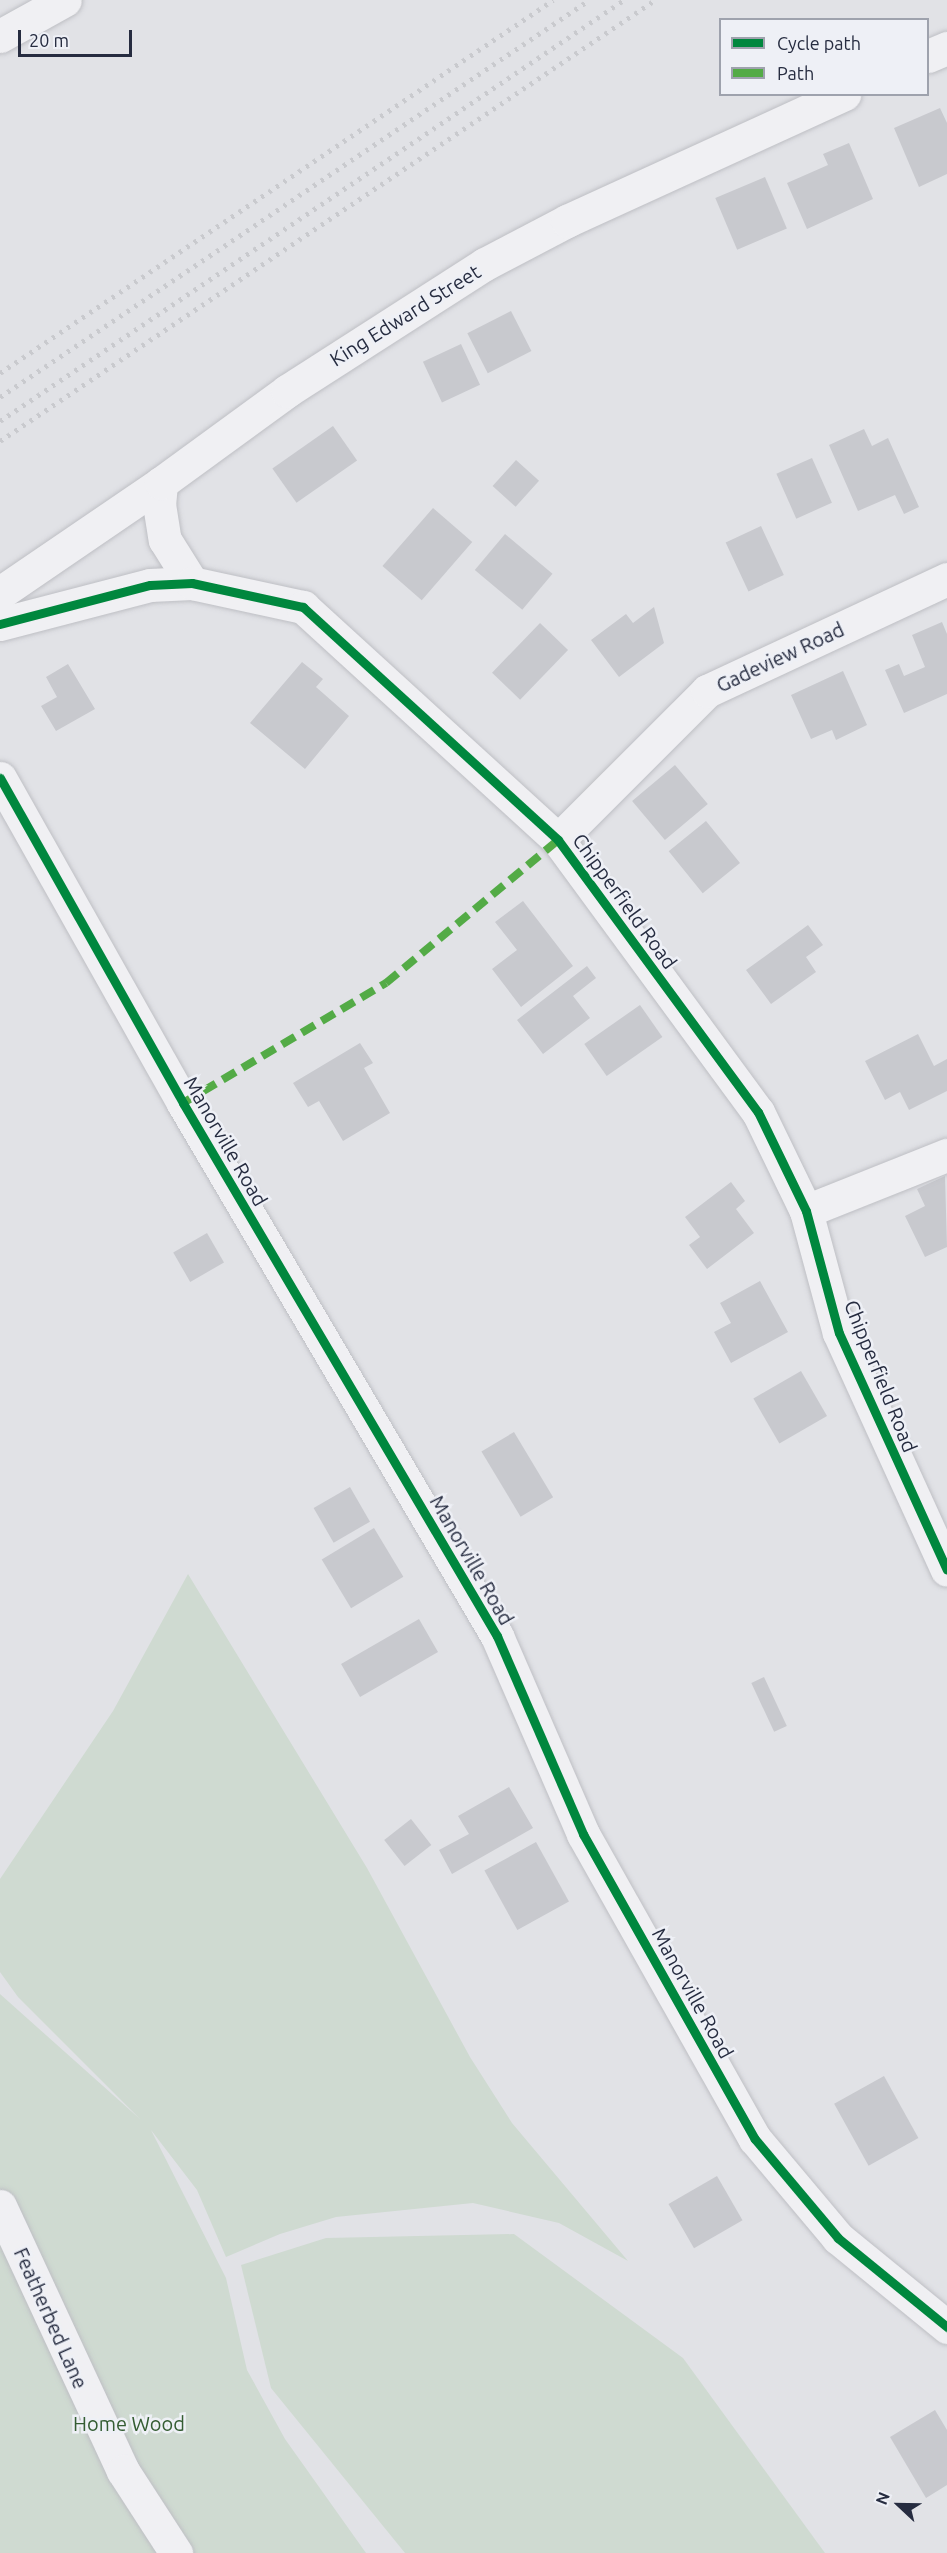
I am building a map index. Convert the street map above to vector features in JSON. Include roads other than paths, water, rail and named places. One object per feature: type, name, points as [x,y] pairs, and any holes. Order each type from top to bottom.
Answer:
[{"type":"street","points":[[0,36],[65,0]]},
{"type":"street","points":[[929,55],[947,48]]},
{"type":"street","name":"King Edward Street","points":[[0,593],[161,483],[336,357],[485,264],[567,221],[840,96]]},
{"type":"street","points":[[161,483],[159,504],[165,540],[192,584]]},
{"type":"street","name":"Gadeview Road","points":[[558,840],[707,691],[947,579]]},
{"type":"street","name":"Chipperfield Road","points":[[0,624],[101,595],[150,585],[192,584],[303,607],[558,840],[758,1112],[806,1212],[839,1333],[947,1570]]},
{"type":"street","name":"Manorville Road","points":[[0,778],[183,1103],[497,1636],[583,1834],[755,2139],[838,2238],[947,2327]]},
{"type":"street","points":[[806,1212],[947,1155]]},
{"type":"street","name":"Featherbed Lane","points":[[0,2206],[123,2471],[176,2553]]},
{"type":"railway","points":[[0,373],[553,0]]},
{"type":"railway","points":[[0,397],[589,0]]},
{"type":"railway","points":[[0,421],[624,0]]},
{"type":"railway","points":[[0,441],[655,0]]},
{"type":"park label","name":"Home Wood","points":[[129,2423]]}]
